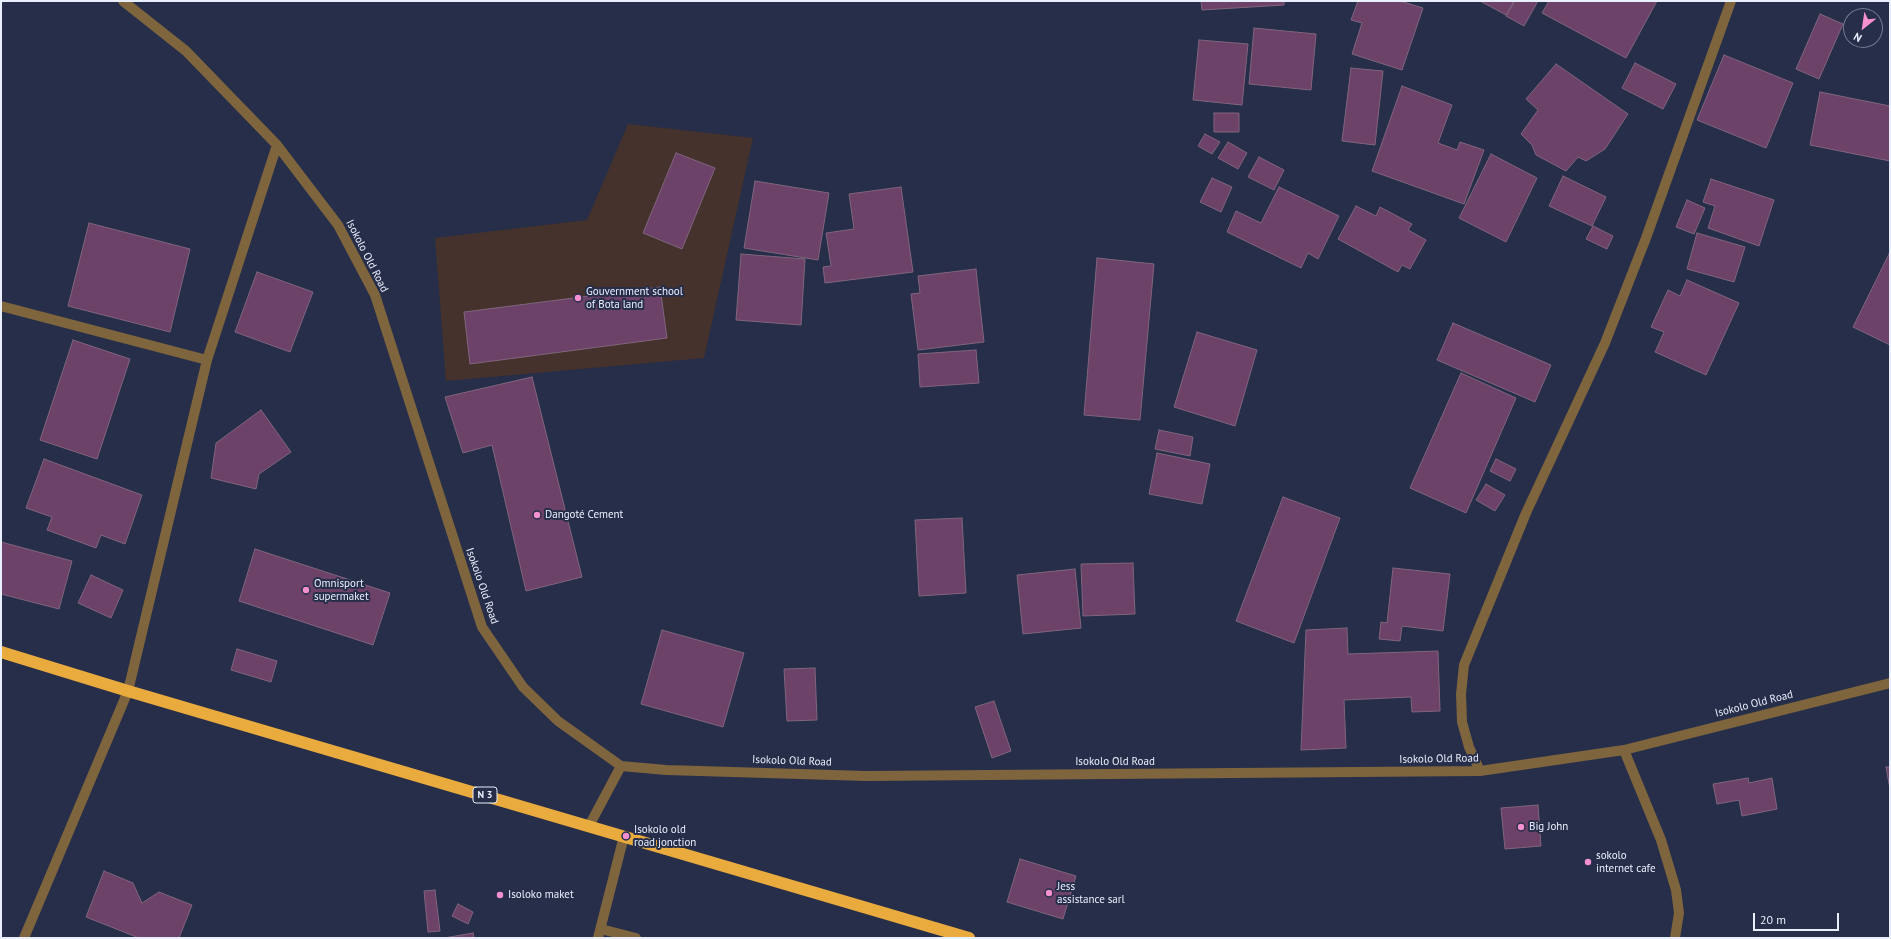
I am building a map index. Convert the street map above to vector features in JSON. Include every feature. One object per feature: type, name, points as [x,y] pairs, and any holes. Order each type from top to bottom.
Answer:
[{"type":"highway","name":"N 3","points":[[1,652],[128,691],[969,938]]},
{"type":"street","name":"Isokolo Old Road","points":[[123,1],[186,51],[277,144],[338,225],[375,295],[482,627],[523,687],[558,722],[621,766],[666,770],[866,776],[1480,771],[1624,750],[1890,683]]},
{"type":"street","points":[[1480,771],[1469,747],[1462,722],[1461,694],[1464,665],[1526,513],[1605,343],[1646,238],[1731,1]]},
{"type":"street","points":[[24,938],[128,691],[207,360],[277,144]]},
{"type":"street","points":[[1,306],[207,360]]},
{"type":"street","points":[[1624,750],[1661,840],[1676,890],[1679,913],[1675,938]]},
{"type":"street","points":[[589,826],[621,766]]},
{"type":"street","points":[[624,836],[599,933],[636,938]]},
{"type":"shaded area","name":"Gouvernment school of Bota land","points":[[628,124],[753,138],[704,358],[446,381],[435,238],[587,220]]},
{"type":"building","points":[[1201,1],[1284,1],[1284,5],[1202,10]]},
{"type":"building","points":[[1358,1],[1400,1],[1423,8],[1402,70],[1352,54],[1362,23],[1351,20]]},
{"type":"building","points":[[1480,1],[1514,1],[1506,15]]},
{"type":"building","points":[[1515,1],[1538,1],[1524,26],[1506,16]]},
{"type":"building","points":[[1549,1],[1657,1],[1626,58],[1542,13]]},
{"type":"building","points":[[1820,14],[1843,24],[1819,79],[1796,69]]},
{"type":"building","points":[[1254,28],[1316,34],[1311,90],[1249,84]]},
{"type":"building","points":[[1199,40],[1248,44],[1242,105],[1193,100]]},
{"type":"building","points":[[1724,55],[1793,83],[1766,148],[1697,120]]},
{"type":"building","points":[[1635,63],[1676,84],[1663,109],[1622,88]]},
{"type":"building","points":[[1556,64],[1628,114],[1605,149],[1586,161],[1578,157],[1566,171],[1536,155],[1532,145],[1521,134],[1538,110],[1526,99]]},
{"type":"building","points":[[1351,68],[1383,71],[1375,145],[1342,141]]},
{"type":"building","points":[[1402,86],[1452,105],[1438,143],[1457,150],[1460,142],[1484,150],[1464,204],[1372,171]]},
{"type":"building","points":[[1820,92],[1890,106],[1890,161],[1810,145]]},
{"type":"building","points":[[1214,113],[1239,113],[1239,132],[1214,132]]},
{"type":"building","points":[[1205,134],[1220,142],[1212,154],[1198,146]]},
{"type":"building","points":[[1228,142],[1247,153],[1238,169],[1218,158]]},
{"type":"building","points":[[676,153],[715,168],[682,249],[643,233]]},
{"type":"building","points":[[1491,154],[1537,178],[1506,242],[1459,218]]},
{"type":"building","points":[[1259,157],[1284,170],[1274,190],[1248,177]]},
{"type":"building","points":[[1563,176],[1606,197],[1592,226],[1549,206]]},
{"type":"building","points":[[1212,178],[1232,187],[1221,212],[1200,202]]},
{"type":"building","points":[[1711,179],[1774,200],[1759,246],[1708,228],[1715,206],[1703,202]]},
{"type":"building","points":[[755,181],[829,193],[818,260],[744,248]]},
{"type":"building","points":[[901,187],[913,272],[825,283],[823,267],[831,266],[826,233],[854,229],[849,194]]},
{"type":"building","points":[[1279,187],[1339,216],[1318,259],[1308,253],[1301,268],[1227,232],[1236,211],[1261,223]]},
{"type":"building","points":[[1687,200],[1705,208],[1694,234],[1676,227]]},
{"type":"building","points":[[1356,206],[1376,216],[1380,207],[1412,224],[1408,230],[1426,240],[1410,269],[1402,265],[1398,272],[1338,239]]},
{"type":"building","points":[[89,223],[190,249],[170,332],[68,306]]},
{"type":"building","points":[[1593,226],[1613,236],[1607,249],[1586,239]]},
{"type":"building","points":[[1697,233],[1745,247],[1734,282],[1687,269]]},
{"type":"building","points":[[741,254],[805,259],[801,325],[736,320]]},
{"type":"building","points":[[1889,254],[1890,255],[1890,345],[1853,327]]},
{"type":"building","points":[[1097,258],[1154,264],[1140,420],[1084,415]]},
{"type":"building","points":[[976,269],[984,342],[918,350],[911,294],[920,293],[918,276]]},
{"type":"building","points":[[257,272],[313,292],[290,352],[235,332]]},
{"type":"building","points":[[1687,280],[1739,303],[1706,375],[1655,352],[1664,332],[1651,327],[1668,290],[1680,296]]},
{"type":"building","points":[[660,287],[667,338],[470,364],[464,312]]},
{"type":"building","points":[[1453,323],[1551,365],[1535,402],[1437,360]]},
{"type":"building","points":[[1197,332],[1257,350],[1235,426],[1174,407]]},
{"type":"building","points":[[73,340],[130,359],[97,459],[40,440]]},
{"type":"building","points":[[976,350],[979,383],[920,387],[918,354]]},
{"type":"building","points":[[1461,373],[1516,398],[1466,513],[1410,488]]},
{"type":"building","name":"Dangoté Cement","points":[[532,377],[582,577],[526,591],[492,445],[463,453],[445,397]]},
{"type":"building","points":[[261,410],[291,452],[259,474],[256,489],[211,478],[216,443]]},
{"type":"building","points":[[1159,430],[1193,437],[1190,456],[1155,449]]},
{"type":"building","points":[[1157,453],[1210,464],[1202,504],[1149,494]]},
{"type":"building","points":[[44,459],[142,495],[125,544],[101,535],[96,548],[47,530],[52,517],[26,508]]},
{"type":"building","points":[[1496,459],[1516,469],[1510,481],[1490,471]]},
{"type":"building","points":[[1486,484],[1505,495],[1495,511],[1476,500]]},
{"type":"building","points":[[1283,497],[1340,518],[1294,643],[1236,621]]},
{"type":"building","points":[[962,518],[966,593],[919,596],[915,520]]},
{"type":"building","points":[[1,542],[72,561],[59,609],[1,594]]},
{"type":"building","points":[[255,549],[390,593],[373,645],[239,601]]},
{"type":"building","points":[[1133,563],[1135,614],[1083,616],[1081,564]]},
{"type":"building","points":[[1393,568],[1450,574],[1443,631],[1402,626],[1400,641],[1379,639],[1381,622],[1387,623]]},
{"type":"building","points":[[1075,569],[1081,628],[1023,634],[1017,575]]},
{"type":"building","points":[[91,575],[123,590],[111,618],[78,603]]},
{"type":"building","points":[[1347,628],[1348,654],[1438,651],[1440,711],[1412,712],[1411,697],[1344,700],[1346,748],[1301,750],[1306,630]]},
{"type":"building","points":[[662,630],[744,653],[723,727],[641,704]]},
{"type":"building","points":[[237,649],[277,661],[271,682],[231,670]]},
{"type":"building","points":[[815,668],[817,720],[787,721],[784,669]]},
{"type":"building","points":[[994,701],[1011,751],[992,758],[975,707]]},
{"type":"building","points":[[1886,767],[1890,767],[1890,789]]},
{"type":"building","points":[[1748,778],[1749,783],[1772,778],[1777,809],[1742,816],[1739,800],[1717,804],[1713,784]]},
{"type":"building","name":"Big John","points":[[1538,805],[1541,846],[1505,849],[1501,808]]},
{"type":"building","points":[[1020,859],[1076,876],[1063,919],[1007,902]]},
{"type":"building","points":[[104,871],[133,883],[142,903],[159,892],[192,905],[179,938],[139,938],[86,917]]},
{"type":"building","points":[[435,890],[440,931],[428,932],[424,891]]},
{"type":"building","points":[[458,904],[473,912],[468,924],[452,916]]},
{"type":"building","points":[[473,933],[474,938],[444,938]]},
{"type":"place","name":"Gouvernment school of Bota land","points":[[578,298]]},
{"type":"place","name":"Dangoté Cement","points":[[537,515]]},
{"type":"place","name":"Omnisport supermaket","points":[[306,590]]},
{"type":"place","name":"Big John","points":[[1521,827]]},
{"type":"place","name":"Isokolo old road jonction","points":[[626,836]]},
{"type":"place","name":"sokolo internet cafe","points":[[1588,862]]},
{"type":"place","name":"Jess assistance sarl","points":[[1049,893]]},
{"type":"place","name":"Isoloko maket","points":[[500,895]]}]
